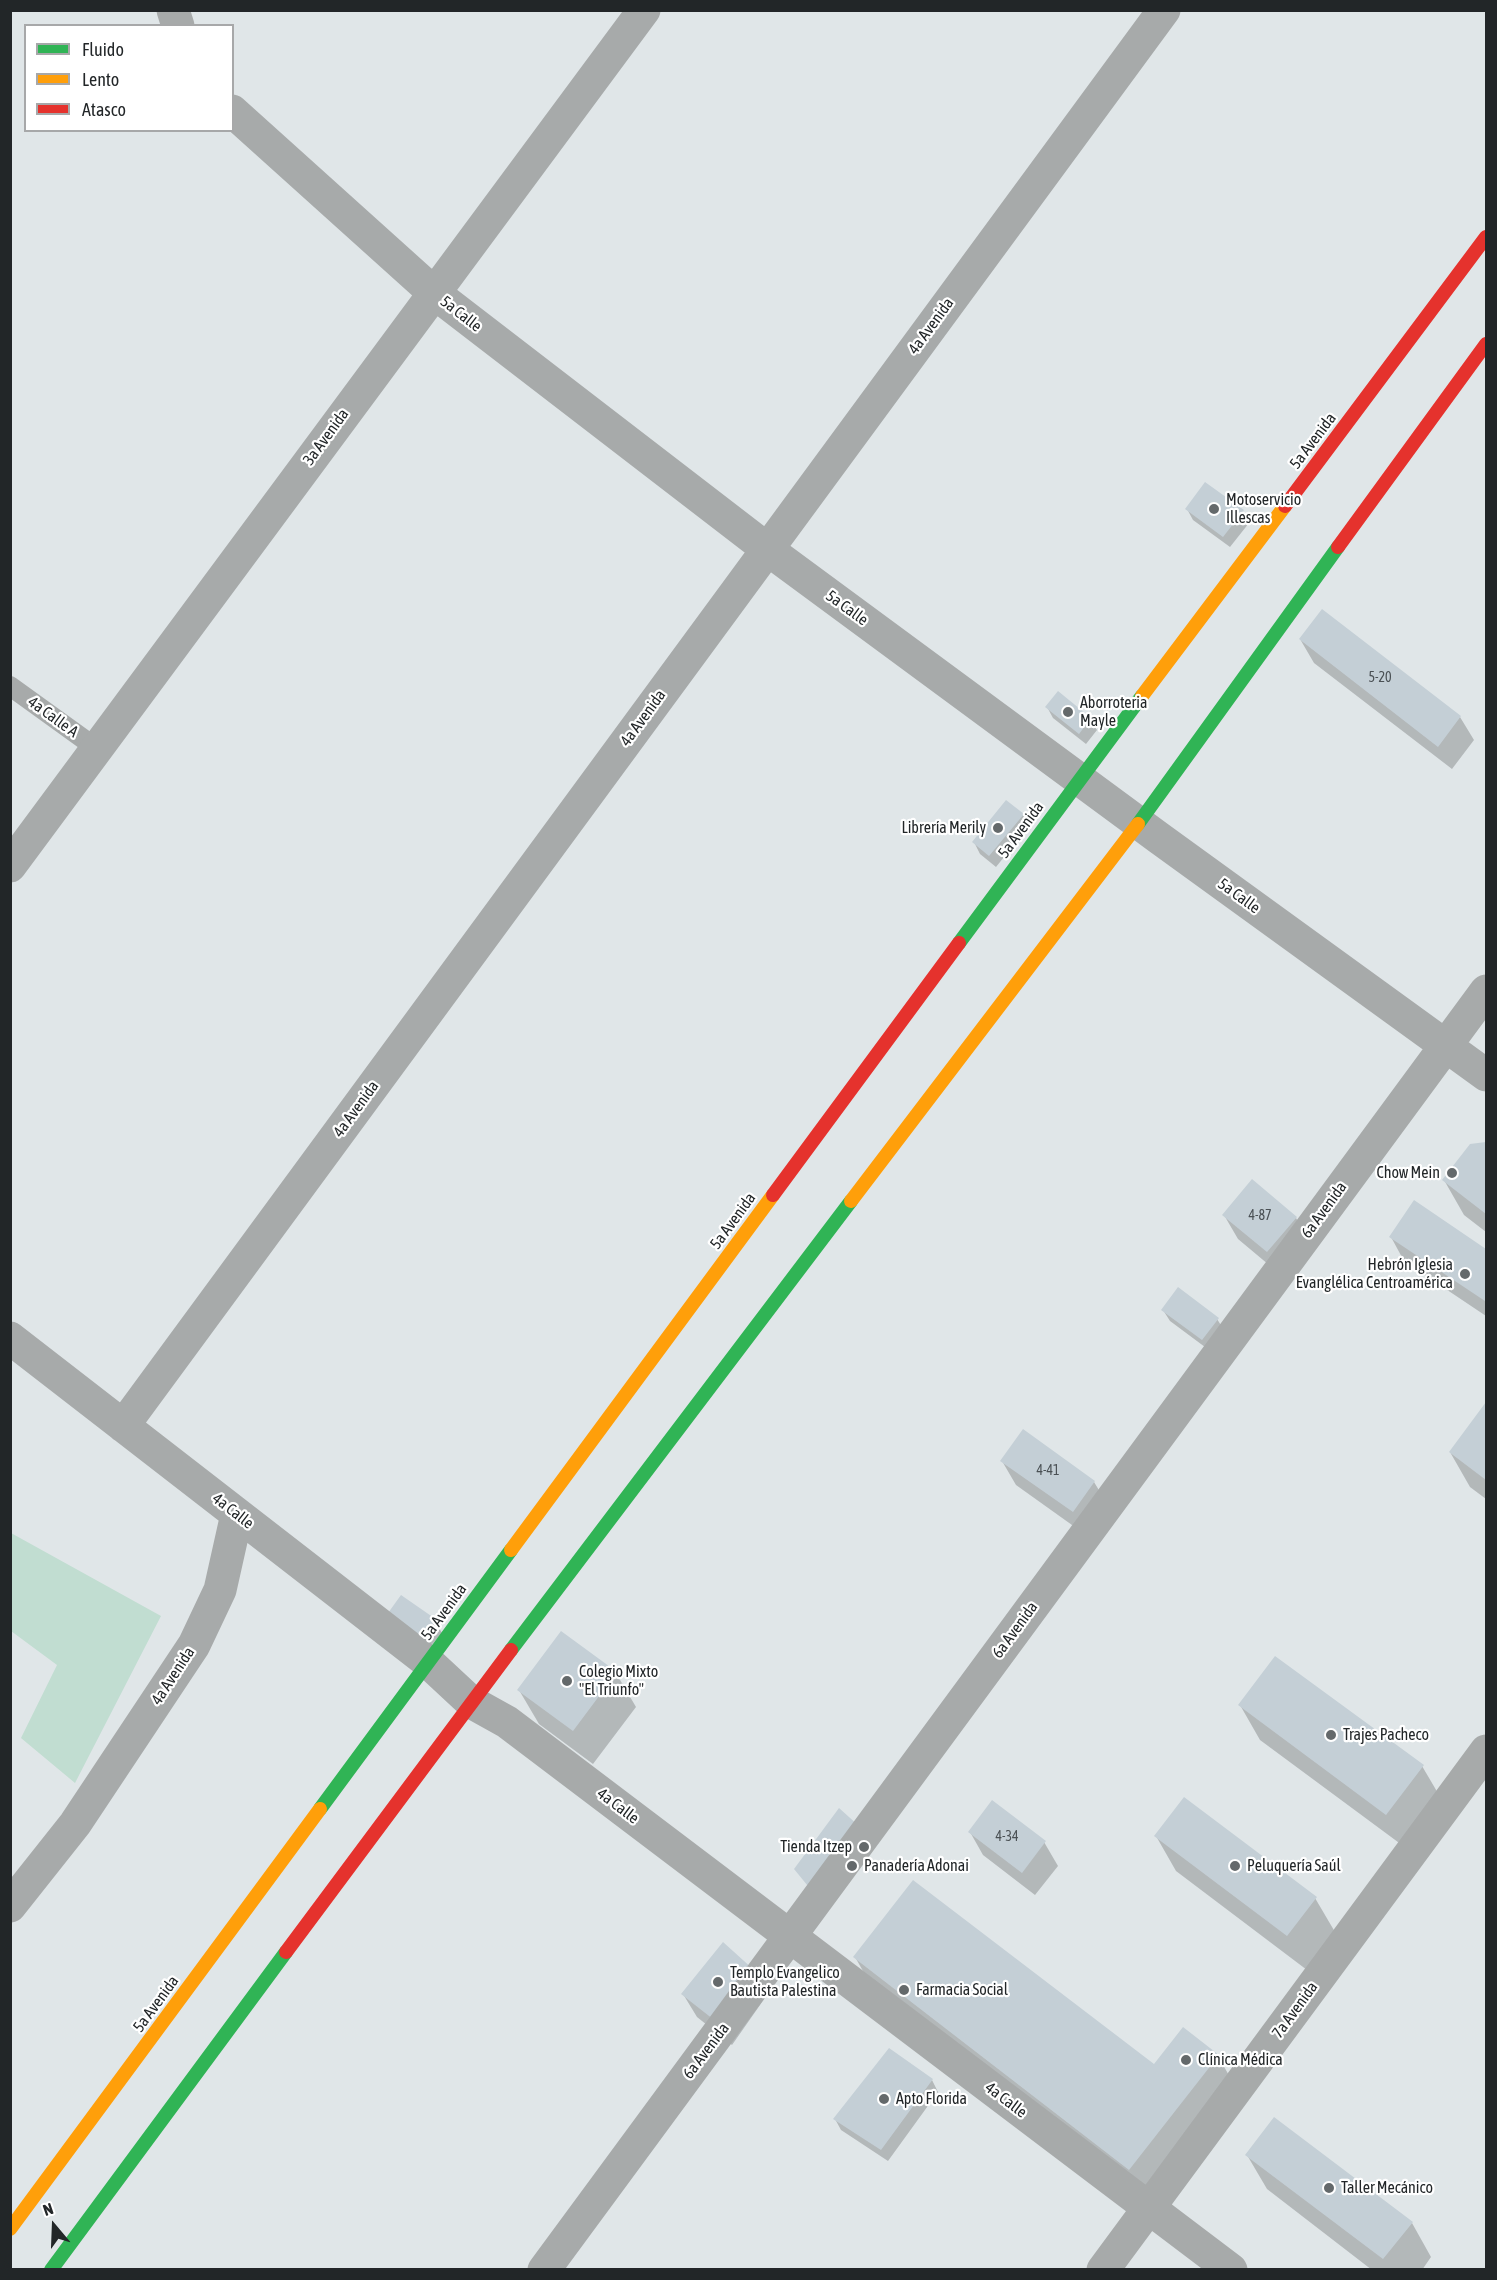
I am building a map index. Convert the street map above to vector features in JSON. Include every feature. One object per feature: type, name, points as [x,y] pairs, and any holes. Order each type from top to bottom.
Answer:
[{"type":"main road","name":"5a Avenida","points":[[10,2229],[1080,779],[1486,237]]},
{"type":"main road","points":[[51,2270],[471,1702],[1139,822],[1486,344]]},
{"type":"street","name":"3a Avenida","points":[[10,866],[644,10]]},
{"type":"street","name":"4a Avenida","points":[[123,1426],[1164,10]]},
{"type":"street","name":"5a Calle","points":[[234,113],[433,292],[767,549],[1158,838],[1486,1075]]},
{"type":"street","name":"6a Avenida","points":[[544,2270],[1486,991]]},
{"type":"street","name":"4a Calle","points":[[10,1338],[428,1662],[471,1702],[507,1722],[1231,2270]]},
{"type":"street","name":"4a Avenida","points":[[10,1906],[75,1824],[194,1645],[220,1590],[237,1514]]},
{"type":"street","name":"7a Avenida","points":[[1103,2270],[1486,1751]]},
{"type":"street","name":"4a Avenida","points":[[10,1882],[75,1824]]},
{"type":"lane","name":"4a Calle A","points":[[10,686],[96,748]]},
{"type":"green space","points":[[11,1533],[161,1616],[75,1783],[21,1738],[57,1665],[11,1631]]},
{"type":"building","name":"Motoservicio Illescas","points":[[1205,482],[1244,510],[1223,537],[1185,509]]},
{"type":"building","points":[[1322,609],[1461,716],[1438,747],[1299,639]]},
{"type":"building","name":"Aborroteria Mayle","points":[[1058,691],[1091,718],[1079,734],[1045,707]]},
{"type":"building","name":"Librería Merily","points":[[1006,800],[1024,814],[989,856],[972,842]]},
{"type":"building","points":[[1486,1142],[1486,1214],[1442,1180],[1470,1144]]},
{"type":"building","points":[[1252,1179],[1297,1217],[1267,1252],[1222,1215]]},
{"type":"building","name":"Hebrón Iglesia Evanglélica Centroamérica","points":[[1414,1200],[1486,1249],[1485,1301],[1389,1237]]},
{"type":"building","points":[[1178,1287],[1219,1318],[1202,1340],[1161,1310]]},
{"type":"building","points":[[1486,1402],[1486,1480],[1449,1452]]},
{"type":"building","points":[[1023,1429],[1095,1481],[1073,1512],[1000,1461]]},
{"type":"building","points":[[401,1595],[437,1620],[415,1646],[383,1620]]},
{"type":"building","name":"Colegio Mixto \"El Triunfo\"","points":[[561,1631],[617,1672],[573,1731],[517,1690]]},
{"type":"building","name":"Trajes Pacheco","points":[[1275,1656],[1424,1765],[1386,1815],[1238,1705]]},
{"type":"building","name":"Peluquería Saúl","points":[[1184,1797],[1317,1897],[1287,1936],[1154,1836]]},
{"type":"building","points":[[992,1800],[1046,1841],[1022,1873],[968,1832]]},
{"type":"building","points":[[839,1808],[859,1826],[812,1891],[794,1869]]},
{"type":"building","points":[[913,1880],[1154,2064],[1183,2027],[1219,2055],[1129,2170],[853,1957]]},
{"type":"building","name":"Templo Evangelico Bautista Palestina","points":[[723,1942],[754,1970],[718,2023],[681,1994]]},
{"type":"building","name":"Apto Florida","points":[[889,2048],[933,2079],[881,2150],[833,2119]]},
{"type":"building","name":"Taller Mecánico","points":[[1274,2117],[1413,2222],[1383,2259],[1245,2155]]},
{"type":"traffic: fast","points":[[1138,824],[1338,547]]},
{"type":"traffic: fast","points":[[959,943],[1142,696]]},
{"type":"traffic: fast","points":[[511,1650],[851,1201]]},
{"type":"traffic: fast","points":[[320,1809],[511,1550]]},
{"type":"traffic: fast","points":[[51,2270],[286,1952]]},
{"type":"traffic: slow","points":[[1142,696],[1285,506]]},
{"type":"traffic: slow","points":[[851,1201],[1138,824]]},
{"type":"traffic: slow","points":[[511,1550],[773,1195]]},
{"type":"traffic: slow","points":[[10,2229],[320,1809]]},
{"type":"traffic: jam","points":[[1285,506],[1486,237]]},
{"type":"traffic: jam","points":[[1338,547],[1486,344]]},
{"type":"traffic: jam","points":[[773,1195],[959,943]]},
{"type":"traffic: jam","points":[[286,1952],[511,1650]]},
{"type":"place","name":"Motoservicio Illescas","points":[[1214,509]]},
{"type":"place","name":"Aborroteria Mayle","points":[[1068,712]]},
{"type":"place","name":"Librería Merily","points":[[998,828]]},
{"type":"place","name":"Chow Mein","points":[[1452,1173]]},
{"type":"place","name":"Hebrón Iglesia Evanglélica Centroamérica","points":[[1465,1274]]},
{"type":"place","name":"Colegio Mixto \"El Triunfo\"","points":[[567,1681]]},
{"type":"place","name":"Trajes Pacheco","points":[[1331,1735]]},
{"type":"place","name":"Tienda Itzep","points":[[864,1847]]},
{"type":"place","name":"Panadería Adonai","points":[[852,1866]]},
{"type":"place","name":"Peluquería Saúl","points":[[1235,1866]]},
{"type":"place","name":"Templo Evangelico Bautista Palestina","points":[[718,1982]]},
{"type":"place","name":"Farmacia Social","points":[[904,1990]]},
{"type":"place","name":"Clínica Médica","points":[[1186,2060]]},
{"type":"place","name":"Apto Florida","points":[[884,2099]]},
{"type":"place","name":"Taller Mecánico","points":[[1329,2188]]}]
